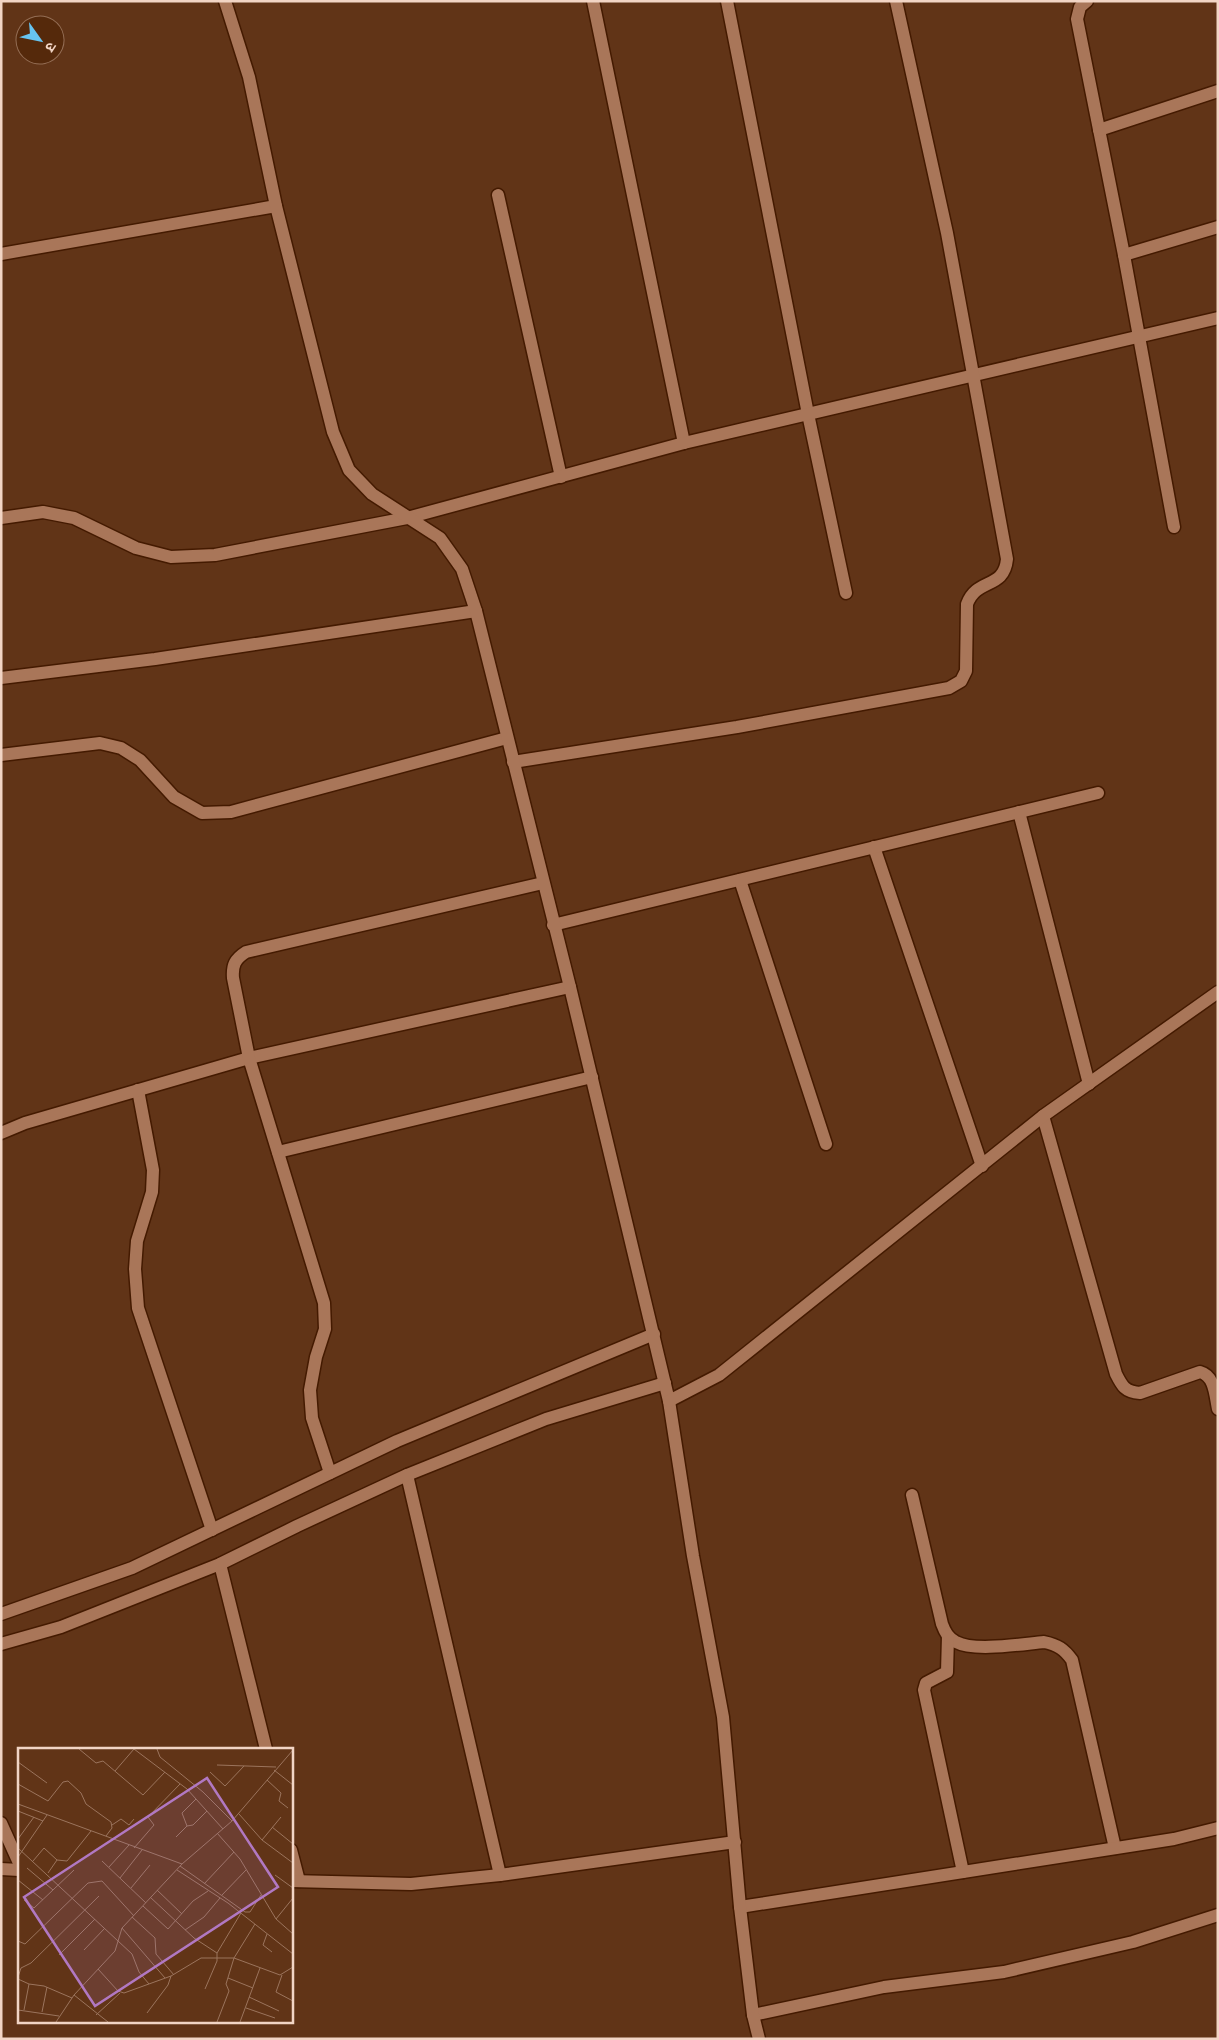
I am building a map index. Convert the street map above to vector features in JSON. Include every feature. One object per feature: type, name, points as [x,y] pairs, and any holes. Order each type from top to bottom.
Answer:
[{"type":"street","points":[[225,1],[250,77],[276,206],[332,432],[349,470],[372,494],[440,538],[462,570],[476,611],[592,1077],[669,1401],[693,1556],[723,1717],[740,1907],[754,2015],[759,2039]]},
{"type":"street","points":[[593,1],[684,443]]},
{"type":"street","points":[[727,1],[808,414],[846,593]]},
{"type":"street","points":[[513,762],[746,725],[949,688],[961,681],[966,671],[967,604],[970,594],[1000,576],[1006,567],[1007,559],[947,233],[896,1]]},
{"type":"street","points":[[1087,1],[1080,7],[1077,19],[1124,255],[1174,527]]},
{"type":"street","points":[[1099,130],[1218,91]]},
{"type":"street","points":[[498,195],[561,478]]},
{"type":"street","points":[[1,254],[276,206]]},
{"type":"street","points":[[1124,255],[1218,227]]},
{"type":"street","points":[[1,518],[43,512],[74,518],[136,548],[171,557],[215,555],[407,518],[561,478],[684,443],[1218,318]]},
{"type":"street","points":[[1,678],[156,659],[476,611]]},
{"type":"street","points":[[1,755],[100,743],[120,748],[140,760],[174,797],[202,814],[231,812],[508,738]]},
{"type":"street","points":[[553,925],[1098,793]]},
{"type":"street","points":[[1019,812],[1089,1084]]},
{"type":"street","points":[[874,847],[982,1166]]},
{"type":"street","points":[[740,880],[826,1144]]},
{"type":"street","points":[[330,1473],[312,1418],[310,1390],[316,1357],[325,1328],[324,1303],[249,1058],[232,967],[237,958],[246,952],[543,883]]},
{"type":"street","points":[[1,1133],[25,1123],[249,1058],[570,987]]},
{"type":"street","points":[[669,1401],[719,1375],[1043,1116],[1218,992]]},
{"type":"street","points":[[278,1152],[592,1077]]},
{"type":"street","points":[[138,1090],[153,1170],[152,1192],[136,1241],[135,1269],[138,1308],[212,1530]]},
{"type":"street","points":[[1043,1116],[1116,1374],[1122,1387],[1131,1392],[1140,1393],[1200,1372],[1207,1374],[1211,1380],[1218,1409]]},
{"type":"street","points":[[1,1614],[132,1568],[397,1441],[654,1334]]},
{"type":"street","points":[[1,1644],[61,1627],[220,1564],[407,1475],[546,1419],[664,1378]]},
{"type":"street","points":[[407,1475],[500,1875]]},
{"type":"street","points":[[912,1495],[942,1624],[948,1636],[956,1642],[970,1647],[1044,1642],[1056,1644],[1065,1650],[1072,1660],[1114,1848]]},
{"type":"street","points":[[220,1564],[266,1748]]},
{"type":"street","points":[[948,1636],[947,1672],[943,1676],[926,1683],[924,1690],[962,1872]]},
{"type":"street","points":[[1,1823],[18,1861]]},
{"type":"street","points":[[740,1907],[1174,1839],[1218,1828]]},
{"type":"street","points":[[292,1858],[295,1881],[411,1884],[500,1875],[735,1842]]},
{"type":"street","points":[[1,1869],[18,1870]]},
{"type":"street","points":[[754,2015],[884,1987],[1004,1972],[1132,1942],[1218,1915]]}]
